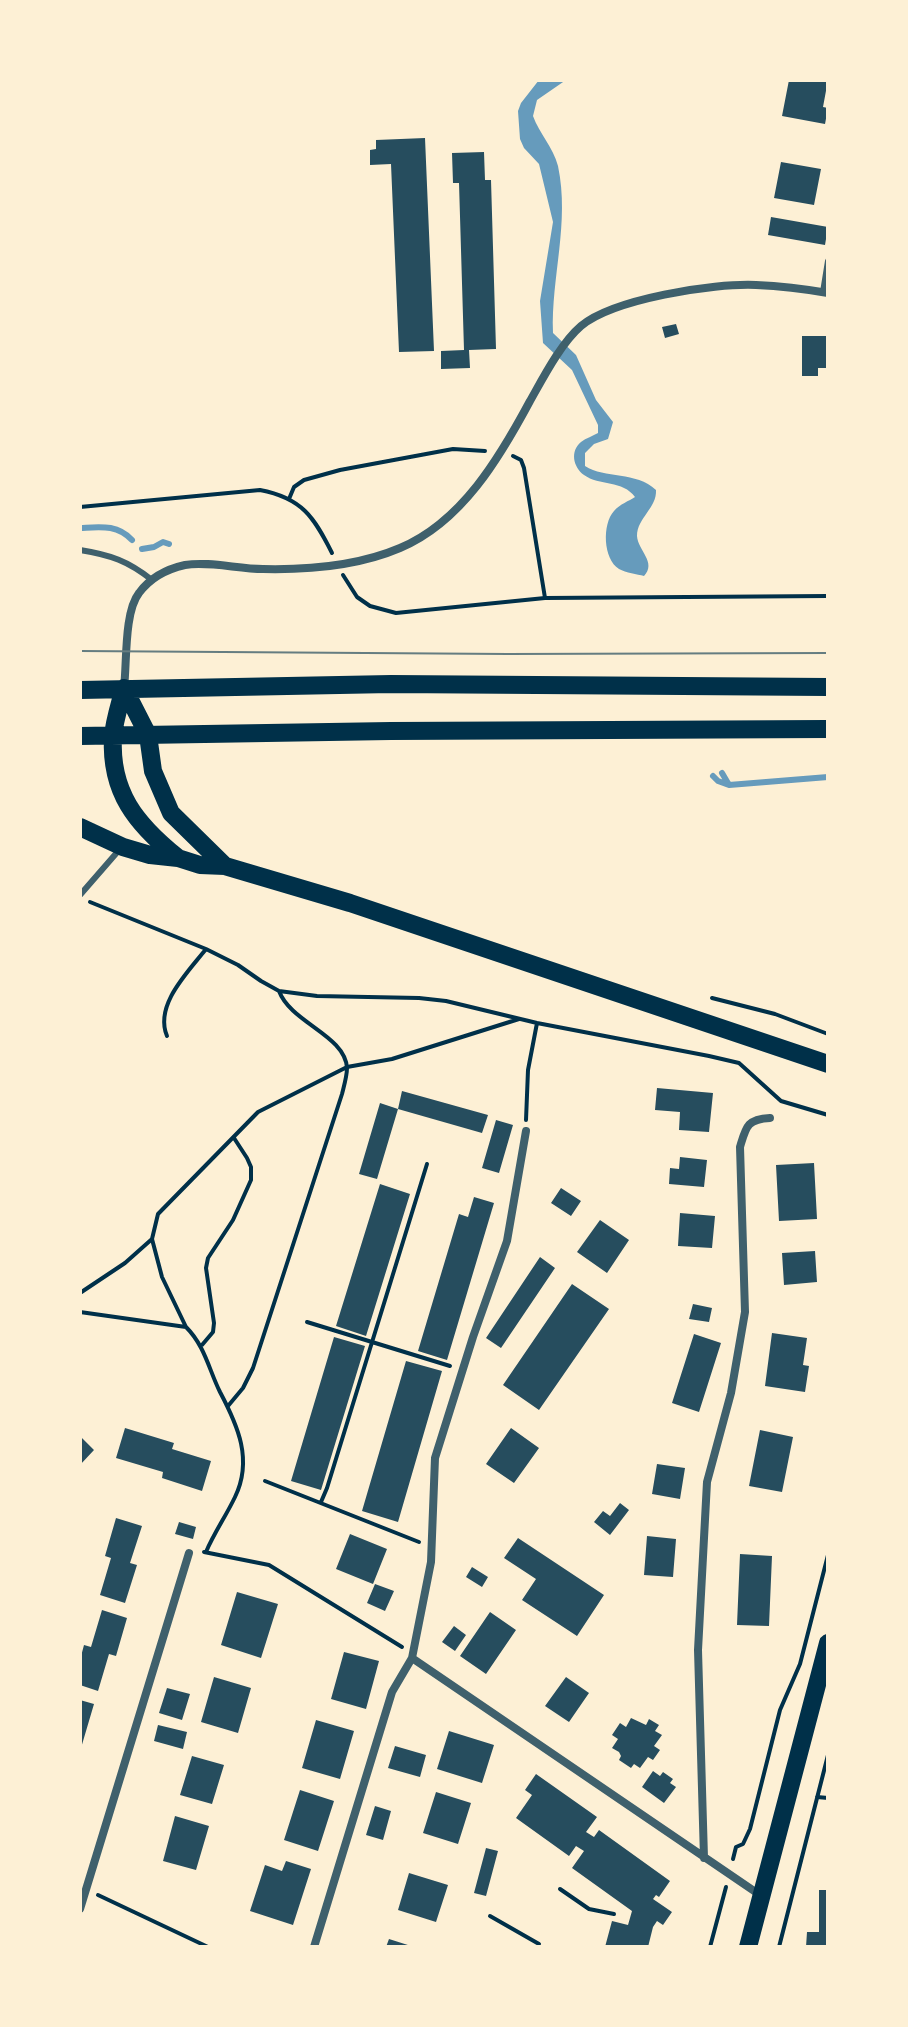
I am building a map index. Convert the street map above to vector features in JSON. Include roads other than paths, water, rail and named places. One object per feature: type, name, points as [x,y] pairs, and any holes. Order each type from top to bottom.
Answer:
[{"type":"main road","points":[[80,690],[391,684],[828,687]]},
{"type":"main road","points":[[124,688],[113,735],[114,766],[120,789],[133,815],[152,837],[178,858]]},
{"type":"main road","points":[[124,688],[148,735],[153,771],[171,813],[225,866]]},
{"type":"main road","points":[[80,736],[828,729]]},
{"type":"main road","points":[[80,827],[123,847],[150,855],[178,858],[200,865],[225,866],[350,903],[824,1061]]},
{"type":"main road","points":[[748,1947],[828,1643]]},
{"type":"street","points":[[124,688],[131,612],[139,593],[152,580],[161,573],[187,565],[265,570],[338,564],[373,558],[403,547],[439,525],[472,492],[515,429],[545,374],[579,328],[598,314],[690,290],[754,285],[826,292]]},
{"type":"street","points":[[704,1858],[698,1650],[707,1482],[731,1393],[745,1312],[740,1147],[746,1127],[757,1119],[770,1118]]},
{"type":"street","points":[[314,1947],[392,1692],[412,1658],[433,1547],[435,1458],[507,1241],[526,1131]]},
{"type":"street","points":[[80,1909],[189,1553]]},
{"type":"street","points":[[412,1658],[761,1896]]},
{"type":"lane","points":[[826,292],[828,261]]},
{"type":"lane","points":[[80,550],[108,555],[132,564],[152,580]]},
{"type":"lane","points":[[80,896],[123,847]]},
{"type":"water","points":[[539,80],[566,80],[537,100],[533,116],[556,159],[561,187],[553,333],[576,355],[596,400],[613,422],[608,439],[594,444],[585,453],[585,466],[602,473],[639,480],[656,490],[637,536],[649,566],[644,576],[619,569],[610,558],[606,541],[607,524],[619,506],[635,497],[618,485],[584,475],[577,468],[575,450],[581,442],[598,433],[598,425],[572,370],[543,343],[540,301],[553,222],[539,164],[520,139],[518,111]]},
{"type":"waterway","points":[[80,528],[114,529],[132,540]]},
{"type":"waterway","points":[[142,549],[163,542],[169,544]]},
{"type":"waterway","points":[[722,773],[729,785],[828,777]]},
{"type":"waterway","points":[[713,776],[729,785]]},
{"type":"tram line","points":[[80,651],[828,653]]}]
